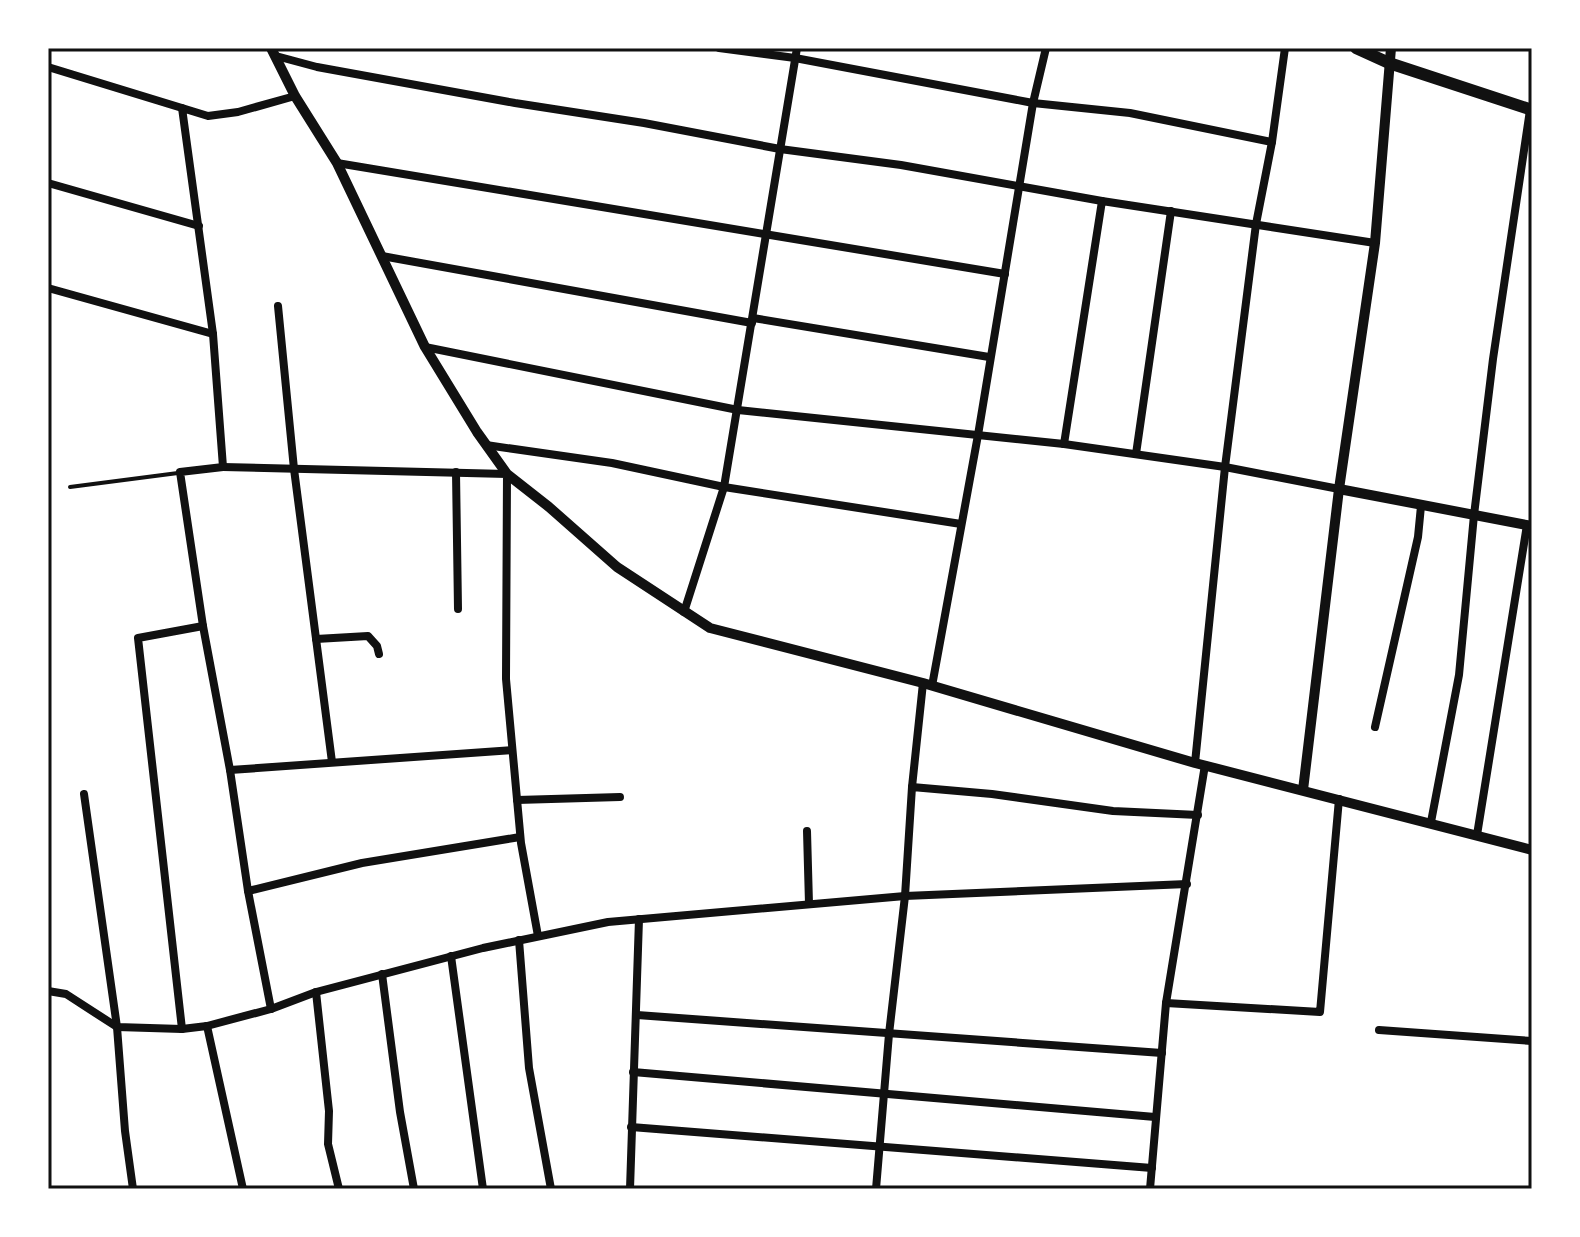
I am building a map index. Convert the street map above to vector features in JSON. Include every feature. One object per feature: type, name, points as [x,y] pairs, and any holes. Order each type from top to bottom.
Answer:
[{"type":"main road","points":[[1356,48],[1389,63],[1531,110]]},
{"type":"street","points":[[719,48],[795,58],[1033,103],[1130,113],[1272,142]]},
{"type":"street","points":[[684,612],[724,487],[797,48]]},
{"type":"street","points":[[876,1189],[905,896],[912,787],[927,684],[978,435],[1018,188],[1046,48]]},
{"type":"street","points":[[1150,1189],[1166,1003],[1198,815],[1225,467],[1256,224],[1272,142],[1285,48]]},
{"type":"street","points":[[1303,790],[1339,489],[1375,243],[1391,48]]},
{"type":"street","points":[[273,52],[347,73],[780,149],[901,165],[1018,188],[1375,243]]},
{"type":"street","points":[[273,52],[295,96],[337,163],[425,347],[507,474],[617,567],[684,612],[710,628],[927,684],[1200,764],[1532,850]]},
{"type":"street","points":[[48,67],[208,116],[238,112],[295,96]]},
{"type":"street","points":[[182,108],[213,334],[223,467]]},
{"type":"street","points":[[1431,822],[1459,675],[1493,359],[1531,110]]},
{"type":"street","points":[[337,163],[1005,274]]},
{"type":"street","points":[[48,183],[199,226]]},
{"type":"street","points":[[1064,444],[1102,201]]},
{"type":"street","points":[[1136,454],[1171,211]]},
{"type":"street","points":[[382,256],[752,321],[989,357]]},
{"type":"street","points":[[48,288],[213,334]]},
{"type":"street","points":[[278,306],[294,469],[332,762]]},
{"type":"street","points":[[425,347],[738,410],[1064,444],[1225,467],[1530,526],[1477,835]]},
{"type":"street","points":[[486,445],[612,463],[724,487],[961,524]]},
{"type":"street","points":[[271,1009],[203,626],[180,472],[223,467],[507,474]]},
{"type":"street","points":[[456,472],[458,609]]},
{"type":"street","points":[[507,474],[506,679],[520,837],[538,936]]},
{"type":"street","points":[[1375,727],[1418,537],[1421,506]]},
{"type":"street","points":[[182,1029],[138,638],[203,626]]},
{"type":"street","points":[[316,639],[368,636],[377,646],[379,654]]},
{"type":"street","points":[[230,770],[512,750]]},
{"type":"street","points":[[912,787],[992,794],[1113,811],[1198,815]]},
{"type":"street","points":[[84,794],[117,1027],[133,1189]]},
{"type":"street","points":[[517,800],[620,797]]},
{"type":"street","points":[[1166,1003],[1320,1012],[1339,799]]},
{"type":"street","points":[[807,831],[809,904]]},
{"type":"street","points":[[248,891],[362,863],[520,837]]},
{"type":"street","points":[[48,991],[66,994],[117,1027],[182,1029],[207,1026],[271,1009],[316,992],[451,956],[538,936],[639,919],[905,896],[1187,884]]},
{"type":"street","points":[[630,1189],[639,919]]},
{"type":"street","points":[[519,940],[529,1068],[551,1189]]},
{"type":"street","points":[[451,956],[483,1189]]},
{"type":"street","points":[[382,974],[400,1112],[414,1189]]},
{"type":"street","points":[[316,992],[329,1111],[328,1144],[339,1189]]},
{"type":"street","points":[[637,1015],[1162,1053]]},
{"type":"street","points":[[207,1026],[243,1189]]},
{"type":"street","points":[[1379,1030],[1532,1041]]},
{"type":"street","points":[[633,1072],[1155,1117]]},
{"type":"street","points":[[631,1127],[1152,1168]]},
{"type":"lane","points":[[70,487],[180,472]]}]
